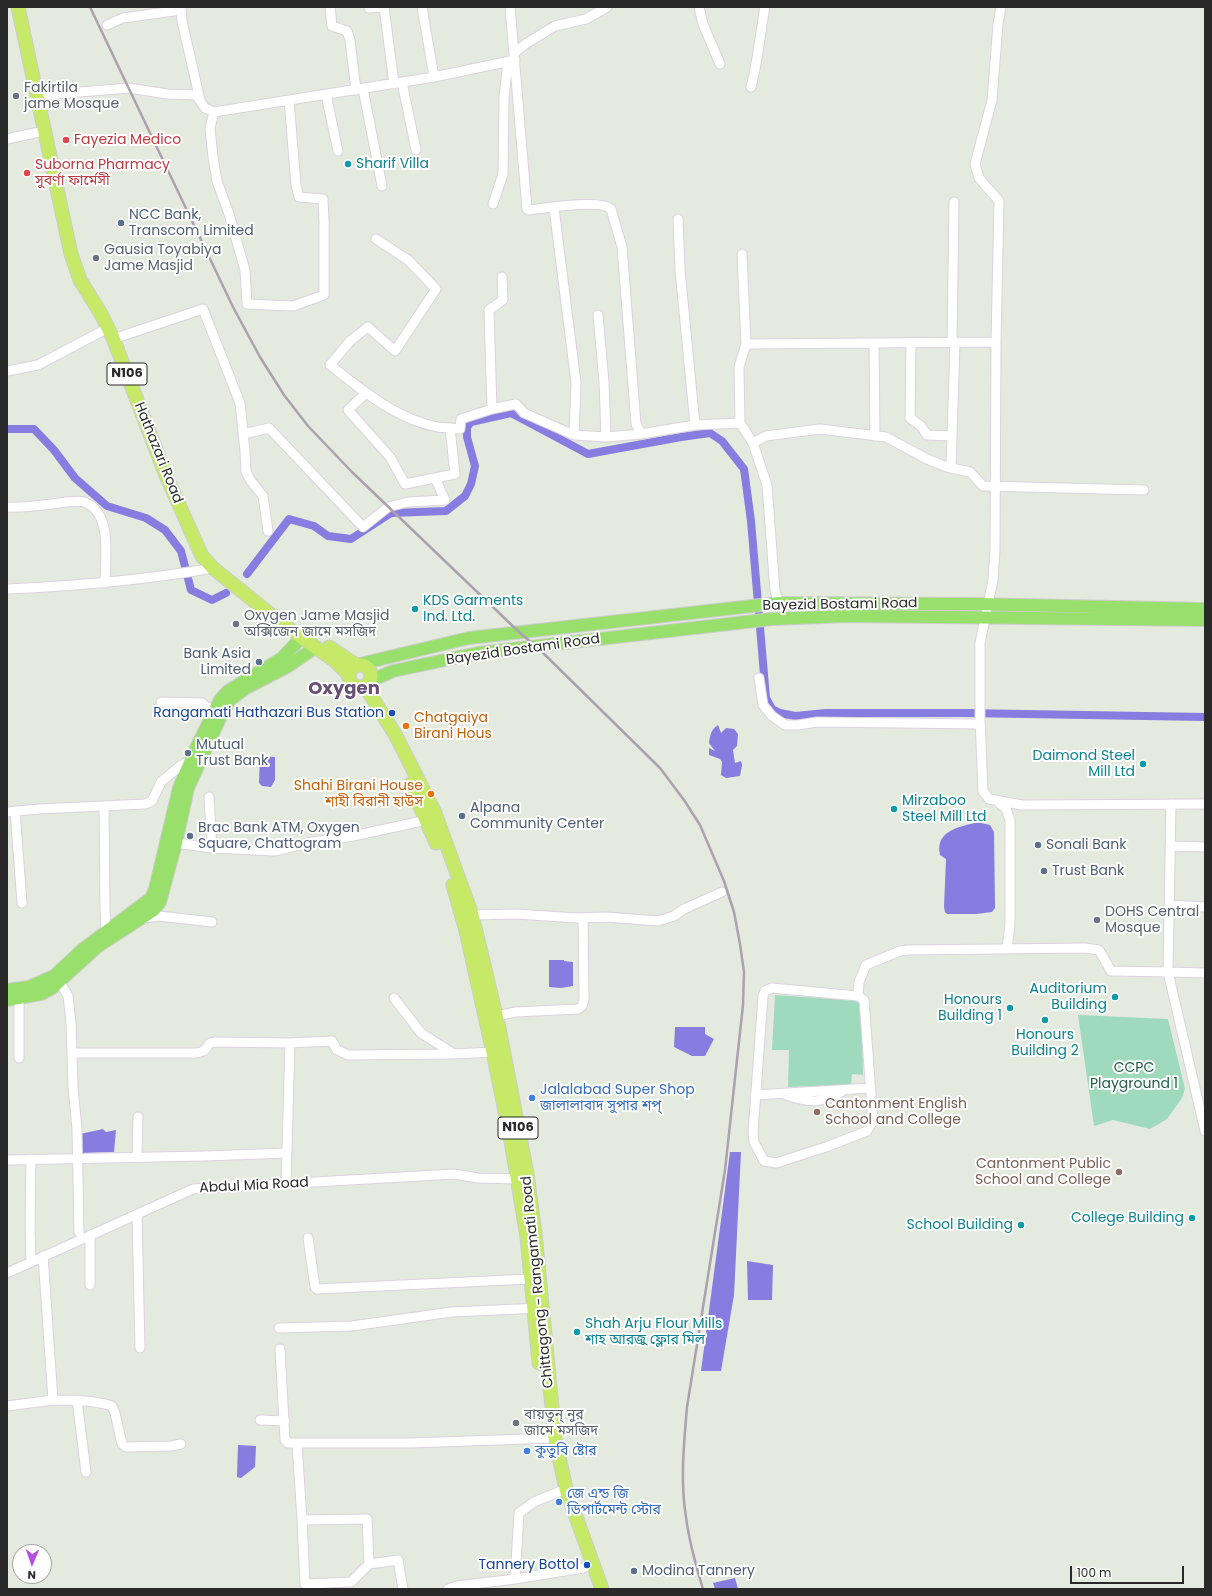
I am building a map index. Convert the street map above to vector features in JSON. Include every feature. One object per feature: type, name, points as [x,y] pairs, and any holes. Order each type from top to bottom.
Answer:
[{"type":"highway","name":"Hathazari Road","points":[[18,7],[71,254],[80,280],[108,328],[150,431],[167,478],[202,556],[213,568],[280,622],[359,676]]},
{"type":"highway","name":"Hathazari Road","points":[[26,7],[42,94],[79,260],[89,283],[119,337],[191,515],[210,553],[248,589],[359,676]]},
{"type":"highway","name":"Chittagong - Rangamati Road","points":[[359,676],[427,820],[450,877],[464,924],[493,1052],[518,1179],[527,1237],[530,1278],[538,1308]]},
{"type":"highway","name":"Chittagong - Rangamati Road","points":[[359,676],[396,736],[435,814],[472,915],[496,1016],[527,1174],[536,1233],[538,1308],[552,1438],[563,1490],[591,1565],[602,1589]]},
{"type":"highway","name":"Chittagong - Rangamati Road","points":[[591,1565],[595,1589]]},
{"type":"main road","name":"Bayezid Bostami Road","points":[[359,676],[469,638],[749,606],[776,604],[989,605],[1205,609]]},
{"type":"main road","name":"Bayezid Bostami Road","points":[[359,676],[394,671],[478,653],[772,619],[847,616],[1205,620]]},
{"type":"main road","points":[[7,990],[29,987],[50,979],[106,930],[146,903],[153,894],[179,788],[215,710],[228,691],[282,658],[302,637]]},
{"type":"main road","points":[[7,1000],[41,994],[51,989],[97,947],[154,910],[160,902],[176,843],[188,788],[221,716],[230,700],[246,688],[287,667],[310,652],[316,646]]},
{"type":"street","points":[[330,7],[332,26],[347,31],[350,40],[359,89],[382,186]]},
{"type":"street","points":[[369,7],[383,7],[398,83],[416,150]]},
{"type":"street","points":[[422,7],[434,77]]},
{"type":"street","points":[[510,7],[512,58],[527,207],[529,210],[594,204],[608,206],[611,210],[622,247],[636,424],[641,434]]},
{"type":"street","points":[[42,94],[129,88],[167,94],[196,95],[205,108],[214,112],[326,95],[434,77],[512,58],[527,43],[555,26],[586,19],[607,7]]},
{"type":"street","points":[[699,7],[703,24],[720,64]]},
{"type":"street","points":[[751,87],[758,61],[759,43],[765,7]]},
{"type":"street","points":[[1001,7],[998,24],[992,100],[975,164],[979,178],[999,201],[994,487],[995,550],[993,580],[989,605],[982,628],[980,643],[980,717],[983,790],[989,799],[1022,805],[1205,804]]},
{"type":"street","points":[[107,25],[123,18],[181,9],[200,101]]},
{"type":"street","points":[[494,204],[503,174],[504,97],[512,58]]},
{"type":"street","points":[[326,95],[338,150]]},
{"type":"street","points":[[214,112],[210,128],[217,181],[229,214],[245,270],[247,304],[293,306],[324,295],[324,220],[323,199],[299,197],[296,185],[289,100]]},
{"type":"street","points":[[7,139],[44,131]]},
{"type":"street","points":[[951,468],[954,202]]},
{"type":"street","points":[[554,208],[576,383],[574,435]]},
{"type":"street","points":[[678,219],[680,270],[695,425]]},
{"type":"street","points":[[376,239],[408,260],[436,289],[395,351],[368,327],[350,342],[330,365],[366,393],[404,416],[438,427],[460,429],[461,418],[516,404],[524,413],[574,435],[606,438],[695,425],[740,423]]},
{"type":"street","points":[[742,254],[746,344],[739,367],[740,423],[753,443],[767,485],[776,604]]},
{"type":"street","points":[[492,409],[489,310],[503,300],[502,277]]},
{"type":"street","points":[[119,337],[203,308],[240,403],[246,472],[263,496],[268,531]]},
{"type":"street","points":[[598,316],[604,382],[606,438]]},
{"type":"street","points":[[7,371],[38,365],[108,328]]},
{"type":"street","points":[[746,344],[911,344],[996,342]]},
{"type":"street","points":[[874,344],[875,436]]},
{"type":"street","points":[[911,344],[910,418],[921,426],[927,435],[952,436]]},
{"type":"street","points":[[366,393],[348,410],[390,457],[405,484],[456,474],[450,428]]},
{"type":"street","points":[[243,434],[269,428],[363,528],[388,507],[408,502],[445,500],[435,478]]},
{"type":"street","points":[[753,443],[766,436],[820,429],[886,437],[927,459],[951,468],[970,472],[983,486],[1144,490]]},
{"type":"street","points":[[7,507],[16,508],[84,502],[99,512],[104,525],[106,546],[105,583]]},
{"type":"street","points":[[7,589],[105,583],[172,575],[213,568]]},
{"type":"street","points":[[759,678],[763,704],[772,716],[785,725],[798,725],[817,722],[980,717]]},
{"type":"street","points":[[162,702],[202,703],[215,710]]},
{"type":"street","points":[[22,902],[11,812],[39,809],[145,804],[152,801],[161,782],[180,766],[191,760]]},
{"type":"street","points":[[209,796],[212,848]]},
{"type":"street","points":[[997,801],[1006,810],[1010,820],[1010,925],[1007,948]]},
{"type":"street","points":[[1171,804],[1168,972],[1205,1131]]},
{"type":"street","points":[[104,806],[106,930]]},
{"type":"street","points":[[176,843],[212,848],[274,851],[312,842],[354,836],[427,820]]},
{"type":"street","points":[[1170,846],[1205,847]]},
{"type":"street","points":[[472,915],[516,914],[658,921],[674,916],[684,909],[722,892]]},
{"type":"street","points":[[1169,906],[1205,906]]},
{"type":"street","points":[[139,919],[159,916],[212,922]]},
{"type":"street","points":[[496,1016],[516,1012],[578,1009],[582,1006],[584,999],[583,918]]},
{"type":"street","points":[[858,996],[859,982],[866,965],[900,951],[1007,948],[1085,948],[1100,950],[1111,971],[1205,973]]},
{"type":"street","points":[[60,982],[68,996],[74,1104],[76,1111],[79,1232]]},
{"type":"street","points":[[772,988],[858,996],[864,1000],[865,1003],[873,1121],[867,1131],[826,1147],[776,1163],[764,1161],[754,1142],[752,1132],[763,996],[765,991],[772,988]]},
{"type":"street","points":[[19,998],[19,1058]]},
{"type":"street","points":[[394,998],[421,1033],[454,1054]]},
{"type":"street","points":[[72,1053],[197,1053],[204,1051],[210,1043],[214,1042],[290,1043],[332,1041],[337,1050],[348,1055],[493,1052]]},
{"type":"street","points":[[286,1184],[290,1043]]},
{"type":"street","points":[[755,1095],[871,1088]]},
{"type":"street","points":[[137,1157],[138,1117]]},
{"type":"street","points":[[7,1160],[78,1157],[205,1156],[287,1152]]},
{"type":"street","points":[[31,1159],[31,1262]]},
{"type":"street","name":"Abdul Mia Road","points":[[7,1273],[193,1189],[454,1174],[478,1178],[518,1179]]},
{"type":"street","points":[[137,1214],[140,1348]]},
{"type":"street","points":[[90,1235],[90,1285]]},
{"type":"street","points":[[308,1238],[315,1287],[317,1289],[530,1278]]},
{"type":"street","points":[[43,1256],[52,1400]]},
{"type":"street","points":[[279,1328],[352,1326],[452,1312],[538,1308]]},
{"type":"street","points":[[280,1349],[286,1442],[410,1443],[552,1438]]},
{"type":"street","points":[[7,1406],[52,1400],[78,1400],[103,1403],[112,1406],[122,1444],[126,1447],[171,1446],[181,1444]]},
{"type":"street","points":[[78,1400],[86,1472]]},
{"type":"street","points":[[260,1420],[285,1421]]},
{"type":"street","points":[[297,1443],[305,1584],[351,1582],[369,1564],[398,1560],[403,1589]]},
{"type":"street","points":[[515,1579],[519,1513],[534,1502],[563,1490]]},
{"type":"street","points":[[302,1520],[367,1519],[369,1564]]},
{"type":"street","points":[[448,1589],[457,1586],[515,1579],[591,1565]]},
{"type":"green space","points":[[775,995],[861,1001],[863,1075],[852,1074],[851,1085],[788,1087],[789,1050],[772,1050]]},
{"type":"green space","name":"CCPC Playground 1","points":[[1078,1015],[1168,1019],[1185,1089],[1182,1098],[1167,1119],[1150,1129],[1113,1120],[1094,1126]]},
{"type":"shaded area","points":[[718,725],[721,733],[726,728],[734,729],[738,734],[737,746],[733,750],[735,763],[741,761],[742,765],[740,776],[726,778],[721,775],[722,762],[720,759],[709,755],[709,748],[715,751],[709,743],[710,735]]},
{"type":"shaded area","points":[[260,756],[275,757],[275,780],[271,787],[262,786],[259,783]]},
{"type":"shaded area","points":[[975,823],[990,825],[994,832],[995,908],[992,912],[976,914],[947,914],[944,907],[946,859],[940,855],[939,847],[944,836],[949,832],[961,826]]},
{"type":"shaded area","points":[[549,960],[564,960],[573,962],[573,986],[561,988],[549,987]]},
{"type":"shaded area","points":[[675,1027],[705,1027],[705,1034],[714,1039],[705,1056],[692,1056],[674,1047]]},
{"type":"shaded area","points":[[103,1129],[106,1132],[116,1130],[114,1152],[80,1153],[80,1134]]},
{"type":"shaded area","points":[[730,1152],[741,1152],[734,1295],[721,1371],[701,1371]]},
{"type":"shaded area","points":[[747,1261],[773,1265],[772,1300],[748,1300]]},
{"type":"shaded area","points":[[238,1445],[256,1446],[255,1467],[241,1478],[237,1477]]},
{"type":"shaded area","points":[[735,1578],[738,1589],[715,1589],[713,1583]]},
{"type":"waterway","points":[[247,574],[289,519],[314,526],[328,536],[351,539],[391,513],[446,511],[465,496],[471,484],[475,466],[467,437],[467,427],[471,422],[511,413],[588,454],[710,433],[722,441],[744,469],[751,521],[766,698],[772,709],[780,713],[795,716],[826,713],[965,713],[1205,717]]},
{"type":"waterway","points":[[7,429],[34,429],[54,450],[75,478],[107,506],[146,518],[165,530],[181,551],[191,590],[212,600],[226,593]]},
{"type":"railway","points":[[90,7],[233,307],[260,357],[284,395],[308,426],[352,472],[520,633],[537,647],[660,768],[684,800],[700,825],[724,881],[734,912],[740,944],[744,972],[743,1005],[725,1170],[687,1407],[683,1462],[683,1490],[687,1526],[703,1589]]},
{"type":"place","name":"Fakirtila jame Mosque","points":[[16,96]]},
{"type":"place","name":"Fayezia Medico","points":[[66,140]]},
{"type":"place","name":"Sharif Villa","points":[[348,164]]},
{"type":"place","name":"Suborna Pharmacy সুবর্ণা ফার্মেসী","points":[[27,173]]},
{"type":"place","name":"NCC Bank, Transcom Limited","points":[[121,223]]},
{"type":"place","name":"Gausia Toyabiya Jame Masjid","points":[[96,258]]},
{"type":"place","name":"KDS Garments Ind. Ltd.","points":[[415,609]]},
{"type":"place","name":"Oxygen Jame Masjid অক্সিজেন জামে মসজিদ","points":[[236,624]]},
{"type":"place","name":"Bank Asia Limited","points":[[259,662]]},
{"type":"place","name":"Rangamati Hathazari Bus Station","points":[[392,713]]},
{"type":"place","name":"Chatgaiya Birani Hous","points":[[406,726]]},
{"type":"place","name":"Mutual Trust Bank","points":[[188,753]]},
{"type":"place","name":"Daimond Steel Mill Ltd","points":[[1143,764]]},
{"type":"place","name":"Shahi Birani House শাহী বিরানী হাউস","points":[[431,794]]},
{"type":"place","name":"Mirzaboo Steel Mill Ltd","points":[[894,809]]},
{"type":"place","name":"Alpana Community Center","points":[[462,816]]},
{"type":"place","name":"Brac Bank ATM, Oxygen Square, Chattogram","points":[[190,836]]},
{"type":"place","name":"Sonali Bank","points":[[1038,845]]},
{"type":"place","name":"Trust Bank","points":[[1044,871]]},
{"type":"place","name":"DOHS Central Mosque","points":[[1097,920]]},
{"type":"place","name":"Auditorium Building","points":[[1115,997]]},
{"type":"place","name":"Honours Building 1","points":[[1010,1008]]},
{"type":"place","name":"Honours Building 2","points":[[1045,1020]]},
{"type":"place","name":"Jalalabad Super Shop জালালাবাদ সুপার শপ্","points":[[532,1098]]},
{"type":"place","name":"Cantonment English School and College","points":[[817,1112]]},
{"type":"place","name":"Cantonment Public School and College","points":[[1119,1172]]},
{"type":"place","name":"College Building","points":[[1192,1218]]},
{"type":"place","name":"School Building","points":[[1021,1225]]},
{"type":"place","name":"Shah Arju Flour Mills শাহ আরজু ফ্লোর মিল","points":[[577,1332]]},
{"type":"place","name":"বায়তুন্ নুর জামে মসজিদ","points":[[516,1423]]},
{"type":"place","name":"কুতুবি ষ্টোর","points":[[527,1451]]},
{"type":"place","name":"জে এন্ড জি ডিপার্টমেন্ট স্টোর","points":[[559,1502]]},
{"type":"place","name":"Tannery Bottol","points":[[587,1565]]},
{"type":"place","name":"Modina Tannery","points":[[634,1571]]},
{"type":"district","name":"Oxygen","points":[[344,689]]}]
